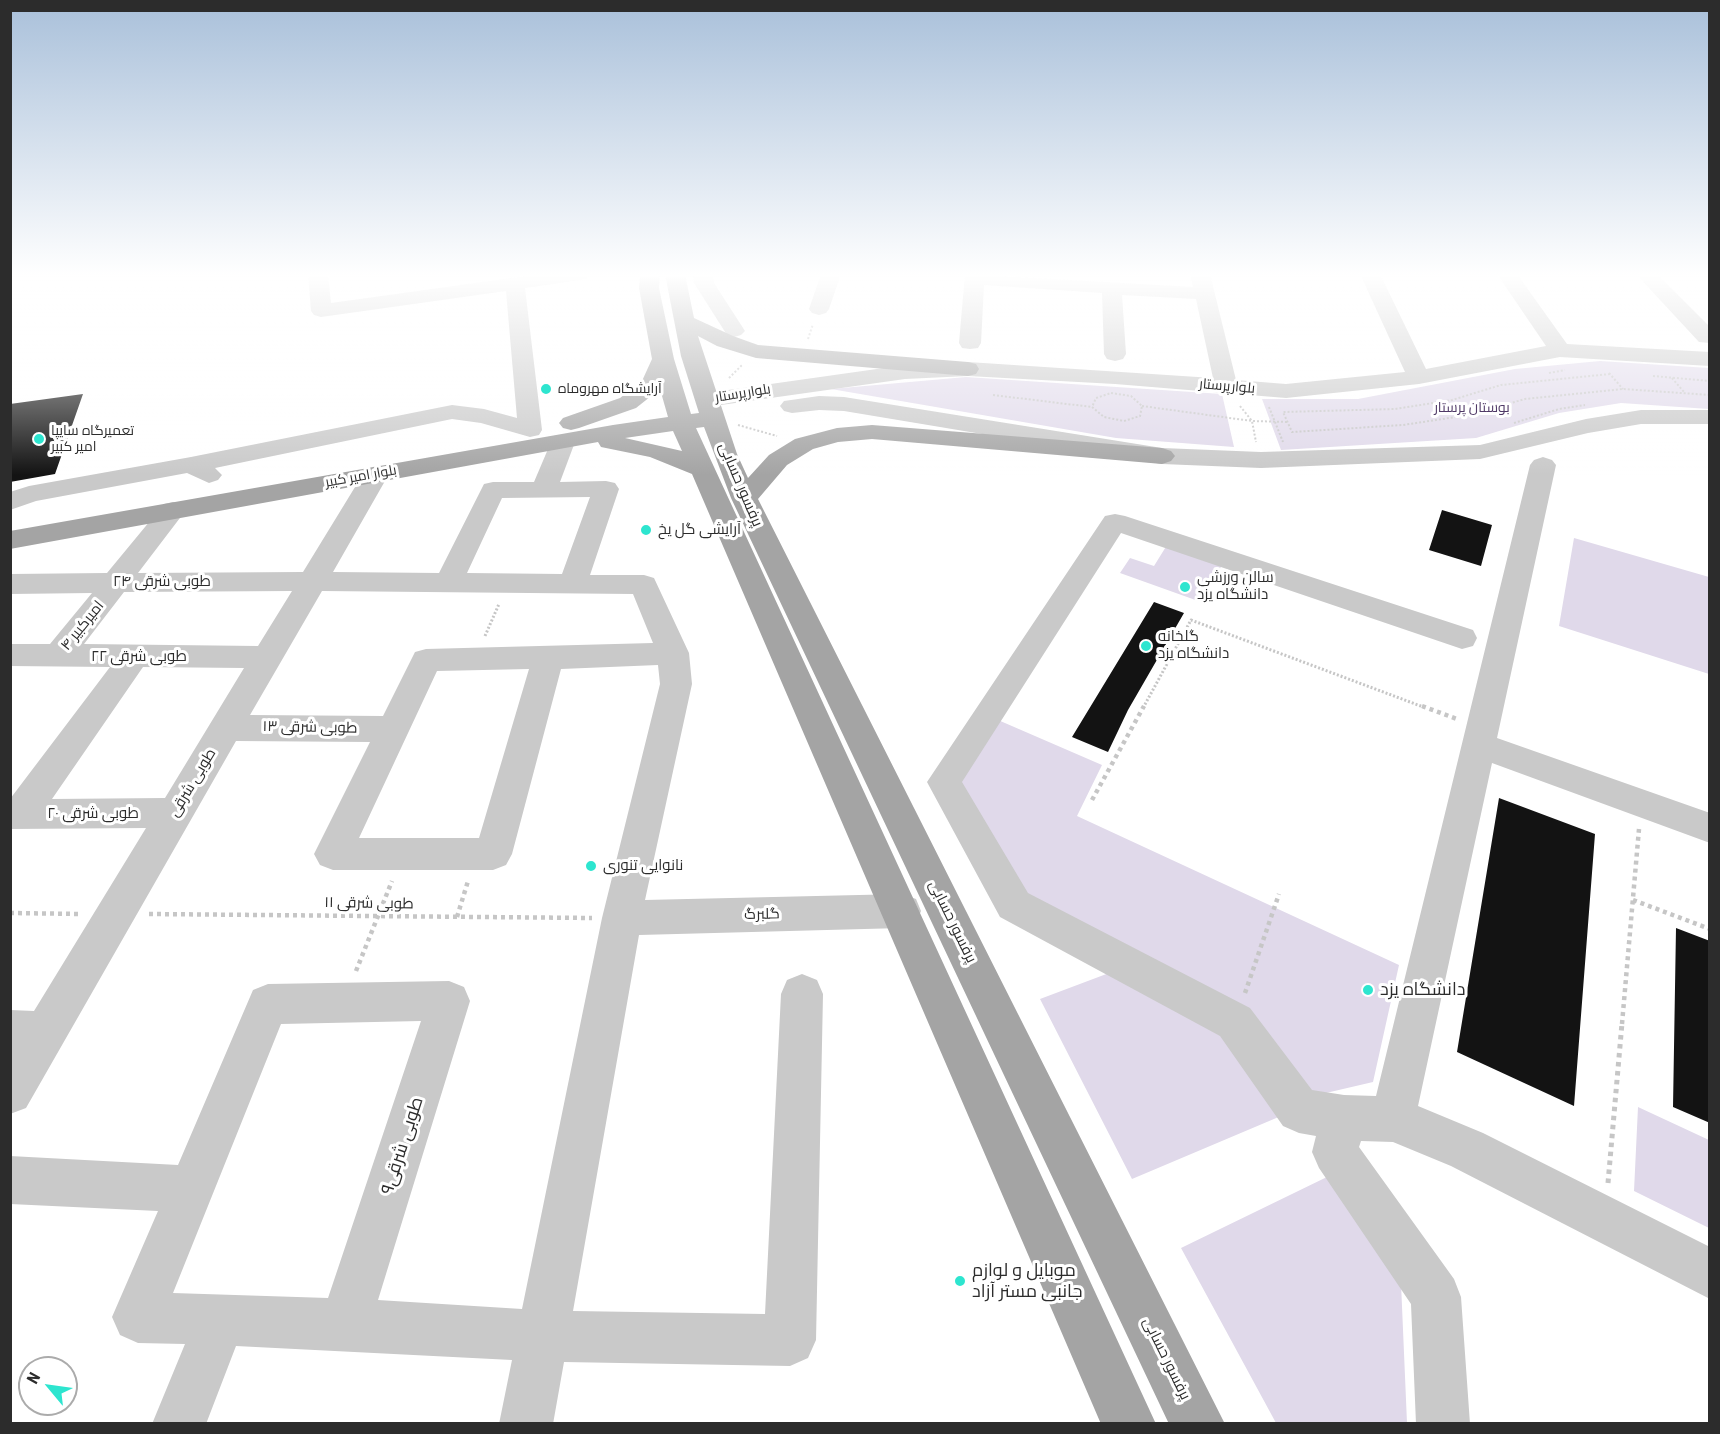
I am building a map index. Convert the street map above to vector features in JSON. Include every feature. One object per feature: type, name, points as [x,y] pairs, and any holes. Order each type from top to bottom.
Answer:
[{"type":"main road","points":[[659,341],[663,359],[695,412]]},
{"type":"main road","points":[[689,341],[692,356],[695,412]]},
{"type":"main road","points":[[725,341],[756,351],[802,357],[968,369]]},
{"type":"main road","points":[[566,433],[627,403],[652,385],[663,359]]},
{"type":"main road","name":"بلوار امیر کبیر","points":[[10,520],[530,430],[566,433],[612,432],[695,412]]},
{"type":"main road","name":"پرفسور حسابی","points":[[695,412],[704,470],[717,504],[902,911],[1129,1424]]},
{"type":"main road","name":"پرفسور حسابی","points":[[695,412],[744,498],[1198,1424]]},
{"type":"main road","points":[[744,498],[778,460],[804,444],[837,435],[872,432],[1162,456]]},
{"type":"main road","points":[[566,433],[597,441],[627,444],[681,459],[704,470]]},
{"type":"main road","name":"بلوار امیر کبیر","points":[[10,540],[376,474],[566,433]]},
{"type":"street","points":[[452,412],[484,416],[530,430],[521,341]]},
{"type":"street","points":[[1114,341],[1115,354]]},
{"type":"street","points":[[1215,341],[1226,387]]},
{"type":"street","points":[[1402,341],[1419,377]]},
{"type":"street","points":[[1552,341],[1564,360]]},
{"type":"street","name":"بلوارپرستار","points":[[695,412],[824,382],[905,372],[968,369],[1286,391],[1564,360],[1708,348]]},
{"type":"street","points":[[824,382],[814,388],[814,392],[836,404]]},
{"type":"street","points":[[10,502],[29,494],[191,465],[527,399]]},
{"type":"street","name":"بلوارپرستار","points":[[695,412],[836,404],[1162,456],[1261,460],[1480,452],[1586,426],[1641,417],[1710,417]]},
{"type":"street","points":[[544,489],[566,433]]},
{"type":"street","points":[[191,465],[222,482],[256,451]]},
{"type":"street","points":[[1393,1119],[1543,465]]},
{"type":"street","name":"طوبی شرقی","points":[[10,1092],[28,1031],[116,914],[376,474]]},
{"type":"street","points":[[448,583],[493,490],[606,489],[573,583]]},
{"type":"street","name":"امیرکبیر ۴","points":[[58,656],[173,510]]},
{"type":"street","points":[[1462,638],[1115,522],[944,782],[1014,905],[1235,1022],[1299,1110],[1344,1118],[1393,1119],[1467,1149],[1710,1274]]},
{"type":"street","name":"طوبی شرقی ۲۴","points":[[10,584],[313,581],[644,585],[673,652]]},
{"type":"street","points":[[526,1424],[622,918],[676,684],[673,652],[548,658],[426,660],[333,854],[493,854],[548,658]]},
{"type":"street","name":"طوبی شرقی ۲۲","points":[[10,656],[268,657]]},
{"type":"street","points":[[16,814],[134,657]]},
{"type":"street","name":"طوبی شرقی ۱۳","points":[[226,728],[394,729]]},
{"type":"street","points":[[1481,737],[1641,804],[1710,828]]},
{"type":"street","name":"طوبی شرقی ۲۰","points":[[16,814],[176,813]]},
{"type":"street","name":"گلبرگ","points":[[622,918],[902,911]]},
{"type":"street","points":[[345,1324],[543,1336],[790,1340],[802,994]]},
{"type":"street","name":"طوبی شرقی۹","points":[[450,1001],[345,1324],[138,1317],[268,1004],[343,1003],[450,1001]]},
{"type":"street","points":[[1344,1118],[1335,1152],[1436,1297],[1443,1424]]},
{"type":"street","points":[[10,1180],[191,1189]]},
{"type":"street","points":[[179,1424],[221,1319]]},
{"type":"path","points":[[802,357],[808,341]]},
{"type":"path","points":[[1546,374],[1564,360]]},
{"type":"path","points":[[1609,374],[1623,390]]},
{"type":"path","points":[[1620,374],[1501,385],[1452,400],[1395,409],[1283,412],[1292,432],[1403,425],[1469,415],[1525,399],[1623,390],[1710,395]]},
{"type":"path","points":[[1651,376],[1710,381]]},
{"type":"path","points":[[1488,383],[1523,377]]},
{"type":"path","points":[[1672,378],[1685,393]]},
{"type":"path","points":[[1226,387],[1252,421],[1261,460]]},
{"type":"path","points":[[1092,407],[1096,398],[1112,393],[1131,396],[1142,406],[1252,421],[1288,422]]},
{"type":"path","points":[[993,395],[1092,407],[1104,417],[1124,421],[1140,416],[1142,406]]},
{"type":"path","points":[[1267,402],[1284,445]]},
{"type":"path","points":[[1505,425],[1558,409],[1589,405]]},
{"type":"path","points":[[695,412],[804,444]]},
{"type":"path","points":[[476,659],[507,583]]},
{"type":"path","points":[[1092,800],[1191,620],[1481,737]]},
{"type":"path","points":[[1604,1220],[1641,804]]},
{"type":"path","points":[[343,1003],[402,854]]},
{"type":"path","points":[[457,917],[476,854]]},
{"type":"path","points":[[1235,1022],[1279,894]]},
{"type":"path","points":[[1633,900],[1710,929]]},
{"type":"path","name":"طوبی شرقی ۱۱","points":[[10,913],[622,918]]},
{"type":"green space","name":"بوستان پرستار","points":[[1600,361],[1709,368],[1709,409],[1621,403],[1559,413],[1476,438],[1281,450],[1262,399],[1358,399],[1515,369]]},
{"type":"green space","points":[[966,377],[1222,394],[1234,447],[1116,438],[831,389]]},
{"type":"green space","points":[[1574,538],[1709,577],[1709,674],[1559,626]]},
{"type":"green space","name":"سالن ورزشی دانشگاه یزد","points":[[1167,545],[1222,565],[1201,602],[1120,573],[1130,558],[1154,566]]},
{"type":"green space","points":[[998,720],[1102,765],[1077,816],[1399,965],[1373,1082],[1313,1096],[1025,893],[959,780]]},
{"type":"green space","points":[[1117,970],[1226,1030],[1281,1116],[1132,1179],[1040,999]]},
{"type":"green space","points":[[1638,1107],[1709,1140],[1709,1228],[1634,1191]]},
{"type":"green space","points":[[1329,1176],[1401,1283],[1407,1423],[1276,1423],[1181,1248]]},
{"type":"building","name":"تعمیرگاه سایپا امیر کبیر","points":[[83,394],[55,474],[10,482],[10,404]]},
{"type":"building","points":[[1442,510],[1492,525],[1481,566],[1429,550]]},
{"type":"building","points":[[1154,602],[1184,613],[1128,710],[1108,752],[1072,737]]},
{"type":"building","points":[[1499,798],[1595,834],[1574,1106],[1457,1052]]},
{"type":"building","points":[[1676,928],[1710,941],[1710,1123],[1673,1107]]},
{"type":"place","name":"آرایشگاه مهروماه","points":[[546,389]]},
{"type":"place","name":"تعمیرگاه سایپا امیر کبیر","points":[[39,439]]},
{"type":"place","name":"آرایشی گل یخ","points":[[646,530]]},
{"type":"place","name":"سالن ورزشی دانشگاه یزد","points":[[1185,587]]},
{"type":"place","name":"گلخانه دانشگاه یزد","points":[[1146,646]]},
{"type":"place","name":"نانوایی تنوری","points":[[591,866]]},
{"type":"place","name":"دانشگاه یزد","points":[[1368,990]]},
{"type":"place","name":"موبایل و لوازم جانبی مستر آزاد","points":[[960,1281]]}]
